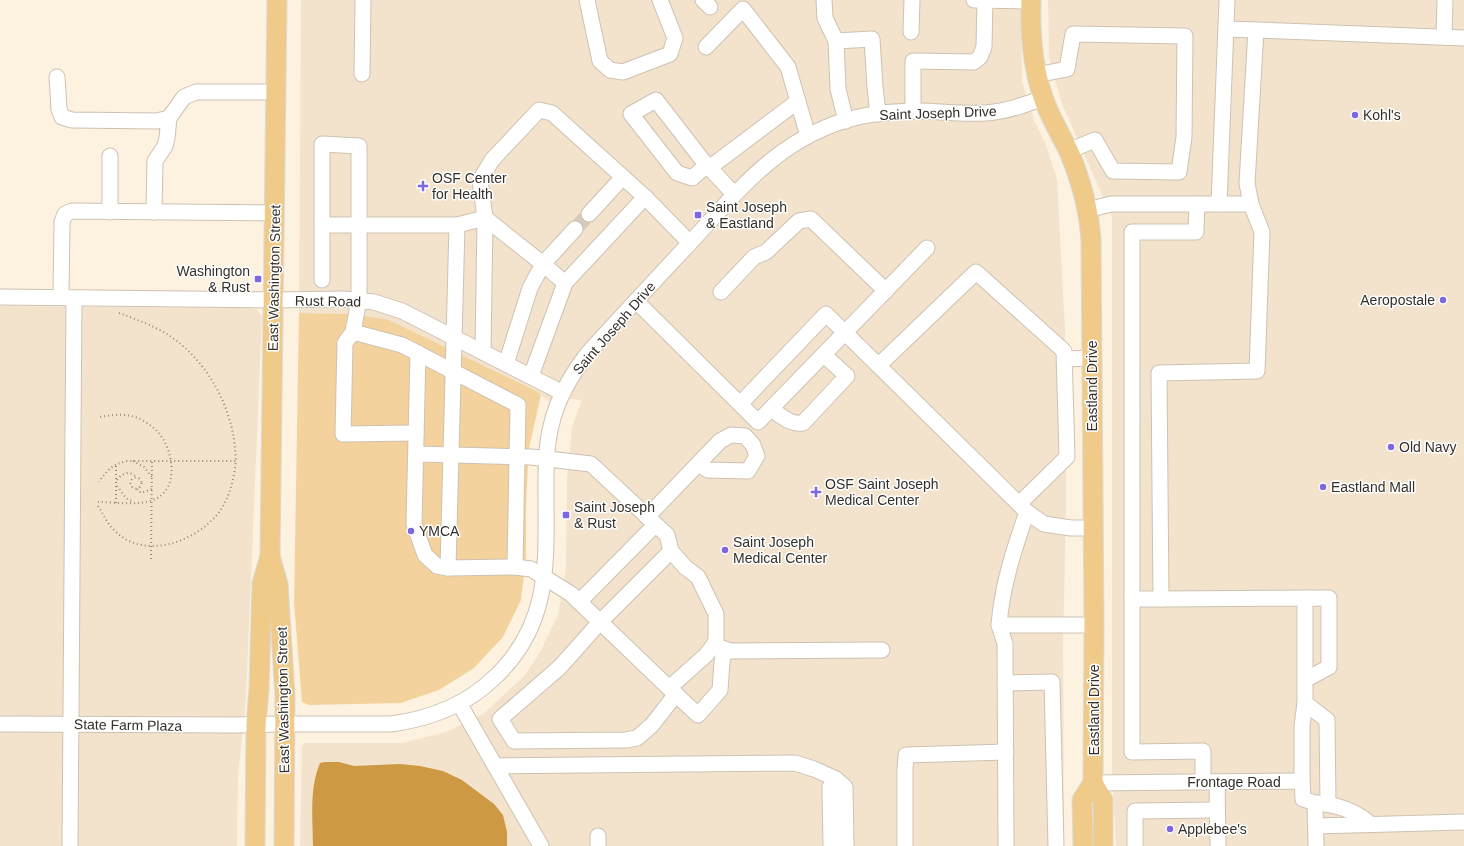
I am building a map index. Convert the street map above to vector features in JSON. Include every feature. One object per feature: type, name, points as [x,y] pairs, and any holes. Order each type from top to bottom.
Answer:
[{"type":"main road","name":"East Washington Street","points":[[255,846],[256,726],[262,584],[270,556],[274,300],[276,0]]},
{"type":"main road","name":"Eastland Drive","points":[[1031,1],[1031,35],[1036,76],[1043,98],[1068,151],[1080,183],[1087,210],[1091,240],[1094,625],[1093,783]]},
{"type":"main road","name":"East Washington Street","points":[[270,556],[278,584],[285,696],[284,846]]},
{"type":"main road","points":[[1083,846],[1082,800],[1093,783],[1103,800],[1103,846]]},
{"type":"street","points":[[362,74],[363,0]]},
{"type":"street","points":[[587,0],[600,61],[610,70],[623,72],[670,54],[675,38],[660,0]]},
{"type":"street","points":[[824,0],[824,18],[836,41],[838,89],[846,121]]},
{"type":"street","points":[[911,32],[912,0]]},
{"type":"street","points":[[974,0],[1031,1]]},
{"type":"street","points":[[913,111],[913,61],[974,62],[980,57],[984,46],[985,0]]},
{"type":"street","points":[[1219,204],[1227,0]]},
{"type":"street","points":[[1444,37],[1445,0]]},
{"type":"street","points":[[706,47],[743,10],[788,68],[808,136]]},
{"type":"street","points":[[1226,29],[1464,38]]},
{"type":"street","points":[[1132,372],[1159,373],[1257,371],[1262,232],[1251,204],[1247,183],[1256,30]]},
{"type":"street","points":[[1036,76],[1067,69],[1072,34],[1185,36],[1184,137],[1179,172],[1113,171],[1095,140],[1068,151]]},
{"type":"street","points":[[836,41],[872,39],[874,87],[878,114]]},
{"type":"street","points":[[57,77],[59,109],[62,117],[72,120],[157,120],[169,118]]},
{"type":"street","points":[[154,212],[155,161],[165,146],[169,118],[184,97],[196,92],[276,92]]},
{"type":"street","name":"Saint Joseph Drive","points":[[256,726],[285,724],[391,724],[430,716],[459,703],[486,686],[511,660],[524,641],[540,604],[545,576],[547,460],[551,426],[567,383],[583,359],[734,194],[770,160],[783,150],[808,136],[835,124],[846,121],[878,114],[913,111],[994,112],[1016,107],[1043,98]]},
{"type":"street","points":[[734,194],[708,166],[656,100],[631,114],[678,173],[692,178],[708,166],[798,101]]},
{"type":"street","points":[[483,352],[485,218],[480,180],[492,160],[540,110],[552,113],[645,196],[690,243]]},
{"type":"street","points":[[322,280],[322,144],[359,146],[359,300],[353,332],[344,342],[343,434],[416,433]]},
{"type":"street","points":[[110,156],[110,212]]},
{"type":"street","points":[[589,214],[623,177]]},
{"type":"street","points":[[531,376],[565,283],[645,196]]},
{"type":"street","points":[[1087,210],[1111,204],[1251,204]]},
{"type":"street","points":[[1197,204],[1196,232],[1132,232],[1132,752],[1203,750],[1217,810],[1218,846]]},
{"type":"street","points":[[70,846],[72,724],[68,297],[62,222],[65,214],[72,211],[274,213]]},
{"type":"street","points":[[322,225],[456,225],[485,218]]},
{"type":"street","points":[[485,218],[565,283]]},
{"type":"street","points":[[721,292],[754,257],[766,252],[798,221],[811,219],[886,291]]},
{"type":"street","points":[[448,568],[456,225]]},
{"type":"street","points":[[506,364],[530,288],[543,264],[575,229]]},
{"type":"street","points":[[636,301],[758,422],[926,248]]},
{"type":"street","points":[[879,365],[976,272],[1064,351],[1067,457],[1023,508],[1000,608],[999,625],[1004,644],[1005,683],[1006,846]]},
{"type":"street","name":"Rust Road","points":[[0,297],[274,300],[344,299],[374,302],[402,311],[563,393]]},
{"type":"street","points":[[740,404],[826,314],[1023,508],[1044,524],[1071,528],[1093,528]]},
{"type":"street","points":[[353,332],[402,345],[453,370],[518,405],[515,567]]},
{"type":"street","points":[[416,454],[517,456],[591,464],[667,535],[671,552],[685,567],[698,577],[716,614],[716,638],[722,662],[720,690],[698,715],[571,594],[531,568],[448,568],[437,566],[425,555],[414,524],[418,353]]},
{"type":"street","points":[[771,409],[789,422],[796,424],[803,423],[848,376],[824,355]]},
{"type":"street","points":[[1065,359],[1092,358]]},
{"type":"street","points":[[1159,373],[1161,598]]},
{"type":"street","points":[[579,602],[651,521],[698,464]]},
{"type":"street","points":[[671,552],[600,622],[560,667],[500,719],[514,741],[626,740],[637,738],[652,725],[673,691],[706,654],[719,647],[730,651],[882,650]]},
{"type":"street","points":[[1132,598],[1328,598],[1329,667],[1305,680]]},
{"type":"street","points":[[1305,598],[1305,703],[1302,726],[1303,799],[1337,806],[1356,814],[1370,824]]},
{"type":"street","points":[[999,625],[1094,625]]},
{"type":"street","points":[[1005,683],[1052,682],[1056,846]]},
{"type":"street","points":[[459,703],[541,846]]},
{"type":"street","points":[[1305,703],[1328,720],[1322,804],[1316,826],[1316,846]]},
{"type":"street","name":"State Farm Plaza","points":[[0,724],[256,726]]},
{"type":"street","points":[[579,740],[579,765]]},
{"type":"street","points":[[905,846],[906,755],[1006,752]]},
{"type":"street","points":[[495,766],[795,763],[814,769],[836,779],[845,787],[846,846]]},
{"type":"street","points":[[831,846],[830,787],[836,779]]},
{"type":"street","name":"Frontage Road","points":[[1093,783],[1302,781]]},
{"type":"street","points":[[1135,846],[1135,811],[1217,810]]},
{"type":"street","points":[[1316,826],[1464,822]]},
{"type":"path","points":[[98,506],[113,529],[130,542],[143,546],[152,546],[180,541],[193,536],[220,510],[231,487],[236,461],[233,434],[224,403],[212,380],[200,363],[188,350],[166,334],[143,322],[115,311]]},
{"type":"path","points":[[98,502],[134,503],[152,501],[164,493],[169,486],[171,477],[171,461],[164,441],[158,432],[137,418],[125,415],[99,417]]},
{"type":"path","points":[[99,482],[106,471],[116,464],[132,460],[236,461]]},
{"type":"path","points":[[132,460],[144,467],[152,477]]},
{"type":"path","points":[[151,559],[152,460]]},
{"type":"path","points":[[116,464],[116,502]]},
{"type":"path","points":[[116,481],[120,476],[128,473],[132,474],[136,478],[139,478],[142,482],[141,486],[137,489]]},
{"type":"path","points":[[136,478],[132,480],[131,483],[133,487],[141,492],[152,489]]},
{"type":"path","points":[[116,485],[126,498],[134,503]]},
{"type":"shaded area","name":"OSF Saint Joseph Medical Center","points":[[301,0],[1021,0],[1022,81],[1034,120],[1046,145],[1057,179],[1065,331],[1066,504],[1063,646],[1064,846],[300,846],[302,746],[305,743],[402,743],[446,732],[483,714],[524,676],[539,654],[558,615],[566,567],[567,480],[572,427],[582,400],[571,399],[548,401],[536,391],[350,314],[299,313]]},
{"type":"shaded area","points":[[1048,0],[1464,0],[1464,846],[1116,846],[1112,771],[1112,217],[1062,104],[1049,58]]},
{"type":"shaded area","points":[[0,306],[251,308],[257,310],[262,316],[246,697],[238,777],[237,846],[0,846]]},
{"type":"shaded area","name":"YMCA","points":[[299,313],[350,314],[389,320],[536,391],[541,395],[529,448],[526,505],[526,558],[521,600],[503,637],[474,668],[439,690],[401,703],[309,705],[302,702],[294,603]]},
{"type":"shaded area","points":[[339,762],[354,766],[400,764],[420,766],[443,771],[462,780],[494,804],[503,815],[507,832],[507,846],[313,846],[312,804],[314,783],[320,763]]},
{"type":"tunnel","points":[[575,229],[589,214]]},
{"type":"place","name":"Kohl's","points":[[1355,115]]},
{"type":"place","name":"OSF Center for Health","points":[[423,186]]},
{"type":"place","name":"Saint Joseph & Eastland","points":[[698,215]]},
{"type":"place","name":"Washington & Rust","points":[[258,279]]},
{"type":"place","name":"Aeropostale","points":[[1443,300]]},
{"type":"place","name":"Old Navy","points":[[1391,447]]},
{"type":"place","name":"Eastland Mall","points":[[1323,487]]},
{"type":"place","name":"OSF Saint Joseph Medical Center","points":[[816,492]]},
{"type":"place","name":"Saint Joseph & Rust","points":[[566,515]]},
{"type":"place","name":"YMCA","points":[[411,531]]},
{"type":"place","name":"Saint Joseph Medical Center","points":[[725,550]]},
{"type":"place","name":"Applebee's","points":[[1170,829]]}]
